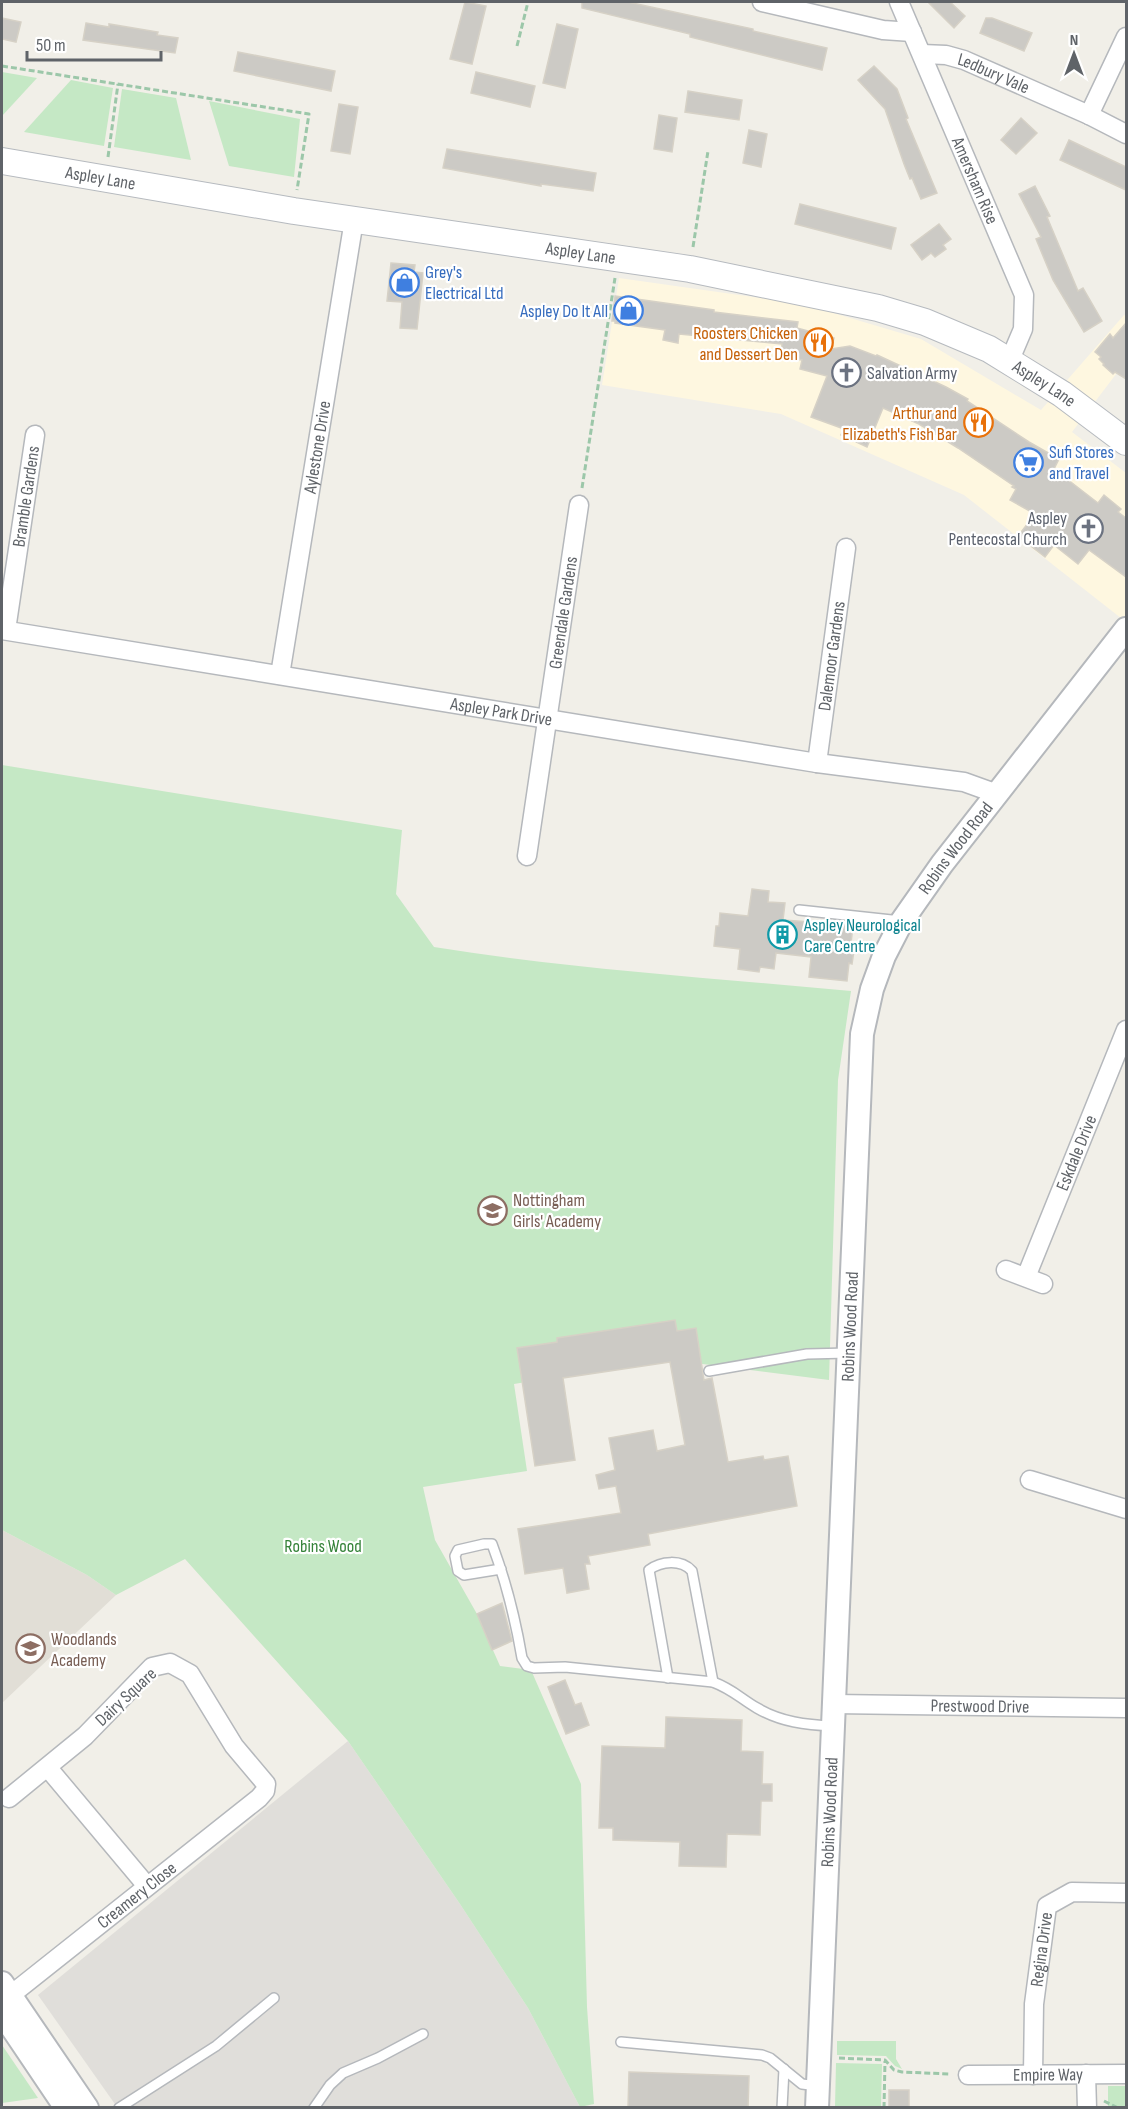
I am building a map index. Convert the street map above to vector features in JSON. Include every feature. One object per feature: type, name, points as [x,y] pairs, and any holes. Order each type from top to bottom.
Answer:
[{"type":"main road","name":"Aspley Lane","points":[[2,161],[294,211],[690,269],[878,308],[925,322],[963,338],[1009,362],[1062,394],[1126,442]]},
{"type":"street","points":[[762,2],[883,30],[912,32]]},
{"type":"street","name":"Amersham Rise","points":[[899,2],[1024,295],[1023,329],[1009,362]]},
{"type":"street","points":[[1089,115],[1126,37]]},
{"type":"street","name":"Ledbury Vale","points":[[922,54],[946,55],[964,60],[1089,115],[1126,134]]},
{"type":"street","name":"Aylestone Drive","points":[[280,675],[354,220]]},
{"type":"street","name":"Bramble Gardens","points":[[4,630],[35,435]]},
{"type":"street","name":"Greendale Gardens","points":[[528,856],[579,505]]},
{"type":"street","name":"Dalemoor Gardens","points":[[817,764],[846,548]]},
{"type":"street","name":"Robins Wood Road","points":[[818,2097],[862,1034],[872,989],[884,956],[902,921],[942,864],[1126,629]]},
{"type":"street","name":"Aspley Park Drive","points":[[4,630],[817,764],[964,782],[988,791],[994,800]]},
{"type":"street","name":"Eskdale Drive","points":[[1006,1270],[1034,1281],[1126,1030]]},
{"type":"street","points":[[1030,1480],[1126,1509]]},
{"type":"street","name":"Dairy Square","points":[[5,1801],[85,1736],[152,1667],[170,1663],[190,1674],[234,1746],[266,1784]]},
{"type":"street","name":"Prestwood Drive","points":[[833,1715],[1126,1708]]},
{"type":"street","points":[[48,1768],[147,1886]]},
{"type":"street","name":"Creamery Close","points":[[4,1998],[259,1798],[265,1791],[266,1784]]},
{"type":"street","name":"Regina Drive","points":[[1033,2075],[1034,2004],[1047,1906],[1072,1892],[1126,1893]]},
{"type":"street","points":[[4,1998],[66,2108]]},
{"type":"street","points":[[4,1998],[87,2108]]},
{"type":"street","name":"Empire Way","points":[[968,2074],[1126,2074]]},
{"type":"street","points":[[1086,2074],[1087,2108]]},
{"type":"lane","points":[[799,910],[902,921]]},
{"type":"lane","points":[[709,1371],[807,1354],[848,1353]]},
{"type":"lane","points":[[501,1569],[464,1575],[458,1571],[455,1556],[458,1550],[492,1544],[501,1569],[512,1603],[522,1658],[527,1665],[534,1668],[565,1667],[713,1682],[729,1688],[756,1708],[802,1725],[833,1715]]},
{"type":"lane","points":[[668,1678],[649,1570],[656,1564],[679,1563],[687,1565],[692,1571],[713,1682]]},
{"type":"lane","points":[[119,2108],[216,2046],[274,1998]]},
{"type":"lane","points":[[314,2108],[330,2085],[343,2073],[378,2058],[423,2034]]},
{"type":"lane","points":[[621,2042],[762,2055],[770,2058],[818,2097]]},
{"type":"lane","points":[[782,2108],[784,2069]]},
{"type":"path","points":[[517,46],[528,2]]},
{"type":"path","points":[[2,66],[309,114],[294,211]]},
{"type":"path","points":[[104,179],[118,84]]},
{"type":"path","points":[[690,269],[708,151]]},
{"type":"path","points":[[579,505],[617,260]]},
{"type":"path","points":[[819,2057],[885,2060],[894,2070],[902,2072],[968,2074]]},
{"type":"path","points":[[884,2108],[885,2060]]},
{"type":"shaded area","points":[[619,278],[803,304],[921,339],[1041,410],[1124,315],[1126,316],[1126,361],[1072,432],[1126,473],[1126,622],[964,495],[781,414],[602,385]]},
{"type":"shaded area","name":"Woodlands Academy","points":[[2,1530],[87,1575],[116,1595],[2,1703]]},
{"type":"shaded area","points":[[348,1741],[528,2008],[580,2107],[117,2107],[38,1995]]},
{"type":"green space","points":[[2,72],[37,78],[2,116]]},
{"type":"green space","points":[[71,80],[113,88],[104,146],[24,132]]},
{"type":"green space","points":[[122,89],[176,98],[191,160],[114,147]]},
{"type":"green space","points":[[209,101],[300,119],[294,177],[229,166]]},
{"type":"green space","name":"Robins Wood","points":[[2,765],[402,830],[396,894],[434,947],[589,967],[851,991],[838,1080],[829,1380],[658,1360],[514,1384],[527,1471],[423,1487],[435,1540],[477,1614],[500,1666],[531,1670],[581,1784],[587,2007],[594,2104],[580,2107],[528,2008],[348,1741],[185,1559],[116,1595],[87,1575],[2,1530]]},
{"type":"green space","points":[[837,2041],[896,2041],[896,2059],[902,2069],[895,2066],[886,2056],[837,2055]]},
{"type":"green space","points":[[2,2045],[38,2098],[2,2103]]},
{"type":"green space","points":[[836,2063],[882,2064],[881,2107],[835,2107]]},
{"type":"green space","points":[[1108,2086],[1126,2086],[1126,2107],[1108,2107]]},
{"type":"building","points":[[465,2],[486,6],[472,64],[450,59]]},
{"type":"building","points":[[582,2],[628,2],[753,29],[753,31],[827,48],[822,70],[690,37],[690,34],[582,8]]},
{"type":"building","points":[[928,2],[950,2],[965,16],[954,28]]},
{"type":"building","points":[[2,18],[21,22],[16,42],[2,39]]},
{"type":"building","points":[[986,18],[992,18],[1032,33],[1024,51],[980,33]]},
{"type":"building","points":[[86,23],[109,27],[109,24],[158,32],[157,35],[178,38],[175,53],[83,40]]},
{"type":"building","points":[[557,24],[578,29],[565,88],[543,83]]},
{"type":"building","points":[[238,52],[335,71],[331,91],[234,71]]},
{"type":"building","points":[[874,66],[897,89],[908,118],[906,119],[937,193],[921,199],[904,164],[885,109],[858,80]]},
{"type":"building","points":[[476,72],[535,86],[530,107],[471,93]]},
{"type":"building","points":[[688,91],[742,100],[739,120],[685,112]]},
{"type":"building","points":[[339,104],[358,107],[350,154],[331,151]]},
{"type":"building","points":[[659,115],[677,118],[672,152],[654,149]]},
{"type":"building","points":[[1021,118],[1037,133],[1016,154],[1001,140]]},
{"type":"building","points":[[749,130],[767,134],[761,167],[743,163]]},
{"type":"building","points":[[1069,140],[1126,167],[1126,190],[1060,160]]},
{"type":"building","points":[[447,149],[596,173],[593,191],[541,184],[541,186],[443,168]]},
{"type":"building","points":[[1035,186],[1050,216],[1047,217],[1078,291],[1083,288],[1102,321],[1084,332],[1053,280],[1036,239],[1041,237],[1019,194]]},
{"type":"building","points":[[800,204],[896,228],[891,249],[795,224]]},
{"type":"building","points":[[939,224],[951,239],[943,245],[946,249],[935,257],[931,253],[922,260],[911,245]]},
{"type":"building","points":[[391,263],[415,265],[414,272],[423,273],[417,329],[400,328],[402,302],[387,301]]},
{"type":"building","points":[[615,296],[714,310],[714,312],[798,322],[797,328],[834,338],[831,349],[850,346],[877,355],[968,399],[967,401],[1029,442],[1059,459],[1054,469],[1098,503],[1104,495],[1121,509],[1118,512],[1126,518],[1126,577],[1089,550],[1078,564],[1054,545],[1045,557],[1018,536],[1035,514],[1010,500],[1016,489],[1012,487],[1014,486],[919,424],[883,408],[867,447],[841,435],[844,429],[811,417],[827,376],[800,369],[802,360],[781,357],[782,344],[679,334],[678,343],[663,340],[665,330],[612,321]]},
{"type":"building","points":[[1126,323],[1126,379],[1115,372],[1113,374],[1103,365],[1099,359],[1101,357],[1095,352],[1110,334],[1113,338]]},
{"type":"building","name":"Aspley Neurological Care Centre","points":[[752,889],[769,891],[768,902],[785,903],[783,920],[853,925],[851,944],[855,944],[852,964],[849,963],[847,981],[809,977],[811,957],[776,953],[774,969],[760,967],[759,972],[738,969],[740,949],[714,946],[720,913],[748,916]]},
{"type":"building","points":[[675,1320],[677,1331],[696,1328],[704,1380],[712,1378],[728,1462],[763,1456],[764,1460],[788,1456],[797,1506],[648,1534],[650,1545],[588,1556],[590,1564],[585,1564],[589,1589],[567,1593],[563,1568],[525,1574],[518,1529],[621,1513],[616,1486],[599,1489],[596,1475],[615,1470],[609,1438],[653,1430],[657,1451],[685,1445],[670,1362],[563,1378],[575,1460],[535,1466],[517,1348],[557,1342],[557,1338]]},
{"type":"building","points":[[502,1603],[512,1641],[492,1650],[477,1614]]},
{"type":"building","points":[[565,1680],[575,1705],[581,1703],[589,1725],[566,1734],[548,1687]]},
{"type":"building","points":[[666,1717],[742,1720],[741,1751],[763,1752],[762,1784],[772,1784],[772,1801],[761,1801],[760,1835],[727,1834],[726,1867],[679,1866],[680,1842],[613,1840],[613,1828],[599,1828],[602,1746],[665,1748]]},
{"type":"building","points":[[629,2072],[749,2076],[748,2108],[628,2108]]},
{"type":"building","points":[[889,2090],[909,2090],[909,2108],[889,2108]]},
{"type":"place","name":"Grey's Electrical Ltd","points":[[404,282]]},
{"type":"place","name":"Aspley Do It All","points":[[629,311]]},
{"type":"place","name":"Roosters Chicken and Dessert Den","points":[[819,343]]},
{"type":"place","name":"Salvation Army","points":[[846,373]]},
{"type":"place","name":"Arthur and Elizabeth's Fish Bar","points":[[978,423]]},
{"type":"place","name":"Sufi Stores and Travel","points":[[1028,462]]},
{"type":"place","name":"Aspley Pentecostal Church","points":[[1088,528]]},
{"type":"place","name":"Aspley Neurological Care Centre","points":[[783,935]]},
{"type":"place","name":"Nottingham Girls' Academy","points":[[492,1210]]},
{"type":"place","name":"Woodlands Academy","points":[[30,1649]]}]
